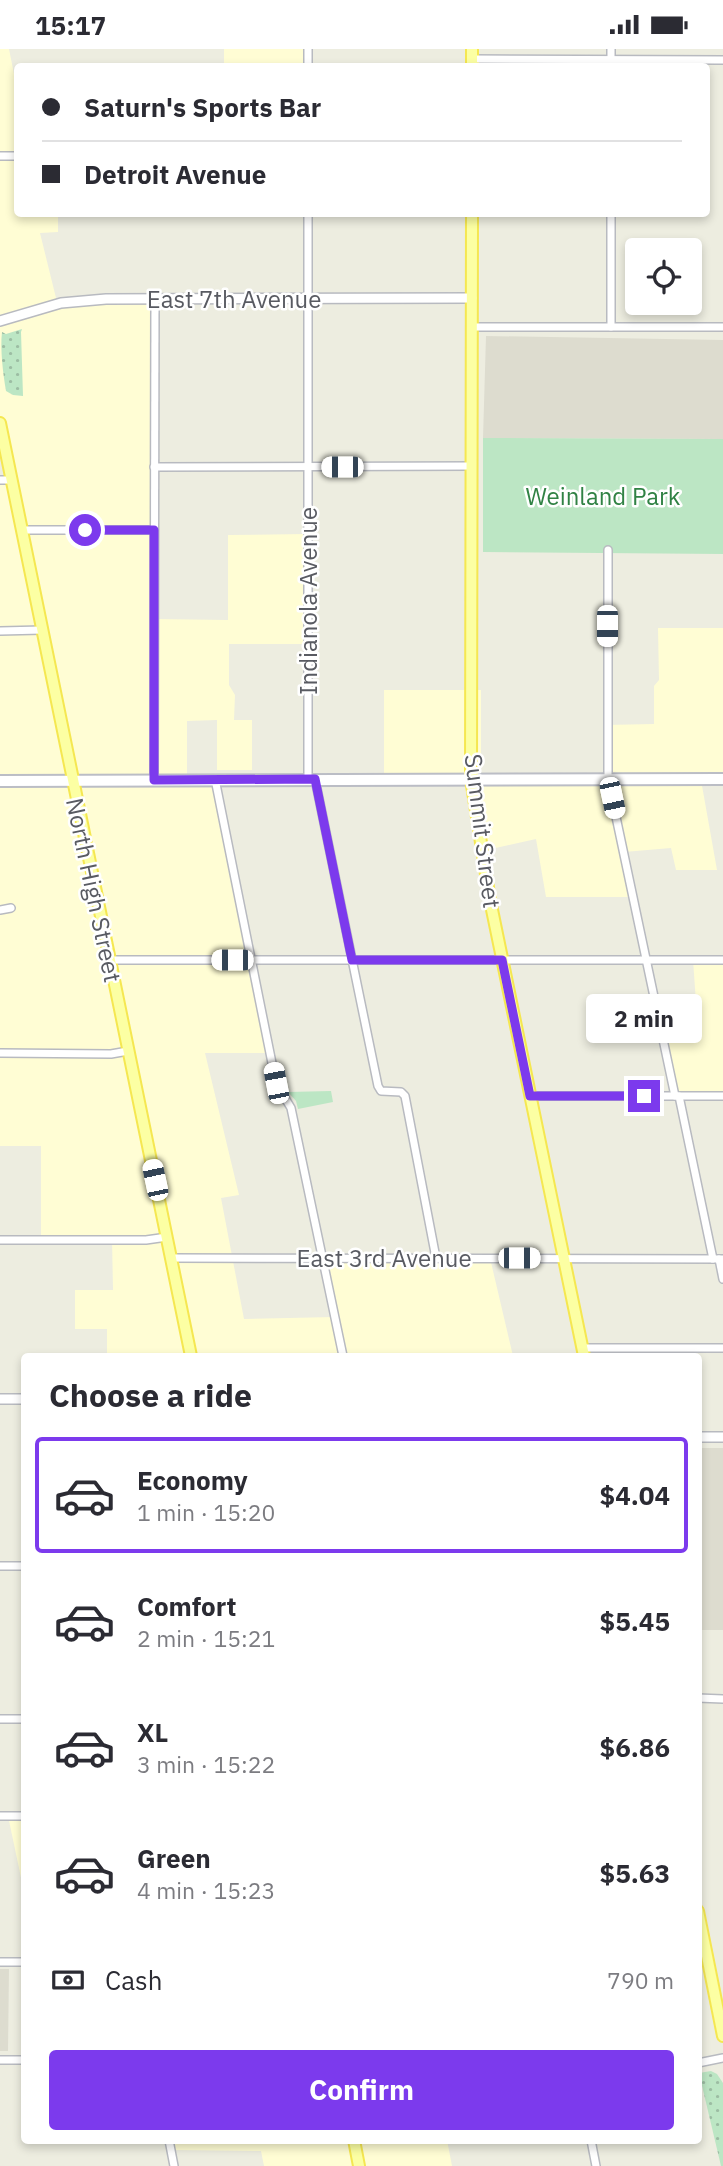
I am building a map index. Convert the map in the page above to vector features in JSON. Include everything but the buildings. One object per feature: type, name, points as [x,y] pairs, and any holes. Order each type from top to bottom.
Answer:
[{"type":"main road","name":"Summit Street","points":[[472,217],[471,779],[490,900],[583,1352]]},
{"type":"main road","name":"North High Street","points":[[0,423],[6,480],[22,530],[190,1353]]},
{"type":"main road","points":[[0,781],[723,779]]},
{"type":"main road","points":[[702,1931],[723,2036]]},
{"type":"main road","points":[[355,2144],[359,2166]]},
{"type":"street","points":[[611,49],[611,63]]},
{"type":"street","points":[[472,58],[611,63],[723,60]]},
{"type":"street","name":"Indianola Avenue","points":[[308,217],[311,779],[377,1086],[381,1091],[401,1092],[405,1096],[436,1258]]},
{"type":"street","points":[[611,217],[611,327]]},
{"type":"street","name":"East 7th Avenue","points":[[0,321],[61,303],[106,299],[472,298]]},
{"type":"street","points":[[154,780],[155,299]]},
{"type":"street","points":[[472,327],[723,327]]},
{"type":"street","points":[[154,467],[472,466]]},
{"type":"street","points":[[22,530],[154,530]]},
{"type":"street","points":[[608,550],[608,779],[677,1096],[723,1279]]},
{"type":"street","points":[[0,631],[42,630]]},
{"type":"street","points":[[215,779],[276,1083],[291,1108],[342,1353]]},
{"type":"street","points":[[0,910],[10,908]]},
{"type":"street","points":[[109,960],[723,960]]},
{"type":"street","points":[[0,1053],[128,1051]]},
{"type":"street","points":[[530,1096],[723,1096]]},
{"type":"street","points":[[0,1240],[146,1240],[167,1237]]},
{"type":"street","name":"East 3rd Avenue","points":[[171,1258],[718,1259]]},
{"type":"street","points":[[583,1352],[723,1348]]},
{"type":"street","points":[[0,1399],[21,1399]]},
{"type":"street","points":[[702,1437],[723,1437]]},
{"type":"street","points":[[0,1566],[21,1566]]},
{"type":"street","points":[[702,1698],[723,1699]]},
{"type":"street","points":[[0,1719],[21,1719]]},
{"type":"street","points":[[0,1816],[21,1816]]},
{"type":"street","points":[[0,1962],[21,1962]]},
{"type":"street","points":[[702,2062],[723,2058]]},
{"type":"street","points":[[0,2060],[21,2060]]},
{"type":"street","points":[[170,2144],[174,2166]]},
{"type":"street","points":[[592,2144],[596,2166]]},
{"type":"shaded area","points":[[0,49],[9,49],[14,74],[14,217],[58,217],[58,232],[40,233],[57,302],[152,299],[154,619],[228,620],[228,535],[307,534],[308,644],[229,644],[229,685],[235,695],[234,720],[252,720],[252,770],[217,770],[217,720],[187,721],[187,775],[210,777],[269,1053],[205,1053],[239,1195],[221,1198],[244,1319],[334,1317],[325,1256],[490,1258],[512,1353],[107,1353],[107,1329],[75,1329],[75,1290],[113,1290],[112,1239],[41,1239],[41,1146],[0,1146],[0,481],[10,481],[0,431]]},
{"type":"shaded area","points":[[224,49],[308,49],[308,63],[224,63]]},
{"type":"shaded area","points":[[486,336],[723,340],[723,439],[483,438]]},
{"type":"shaded area","points":[[658,628],[723,628],[723,779],[701,780],[717,870],[676,870],[671,848],[624,852],[634,897],[546,897],[536,839],[482,851],[468,778],[384,779],[384,690],[481,690],[481,779],[605,778],[605,725],[654,724],[654,686],[659,680]]},
{"type":"shaded area","points":[[693,960],[723,960],[723,1094],[676,1095],[662,1031],[698,1031]]},
{"type":"shaded area","points":[[702,1448],[723,1448],[723,1630],[702,1630]]},
{"type":"shaded area","points":[[8,1816],[21,1816],[21,1878]]},
{"type":"shaded area","points":[[0,1969],[9,1969],[8,2051],[0,2051]]},
{"type":"shaded area","points":[[168,2144],[448,2144],[452,2166],[264,2166],[261,2151],[169,2150]]},
{"type":"green space","points":[[22,329],[23,396],[6,391],[1,346],[2,332],[6,334]]},
{"type":"green space","name":"Weinland Park","points":[[483,438],[723,439],[723,554],[483,552]]},
{"type":"green space","points":[[331,1091],[333,1102],[298,1109],[296,1101],[288,1092]]},
{"type":"green space","points":[[711,2071],[717,2074],[723,2083],[723,2166],[702,2086],[702,2072]]},
{"type":"route","points":[[85,530],[154,530],[154,780],[315,779],[352,960],[502,960],[530,1096],[644,1096]]}]
